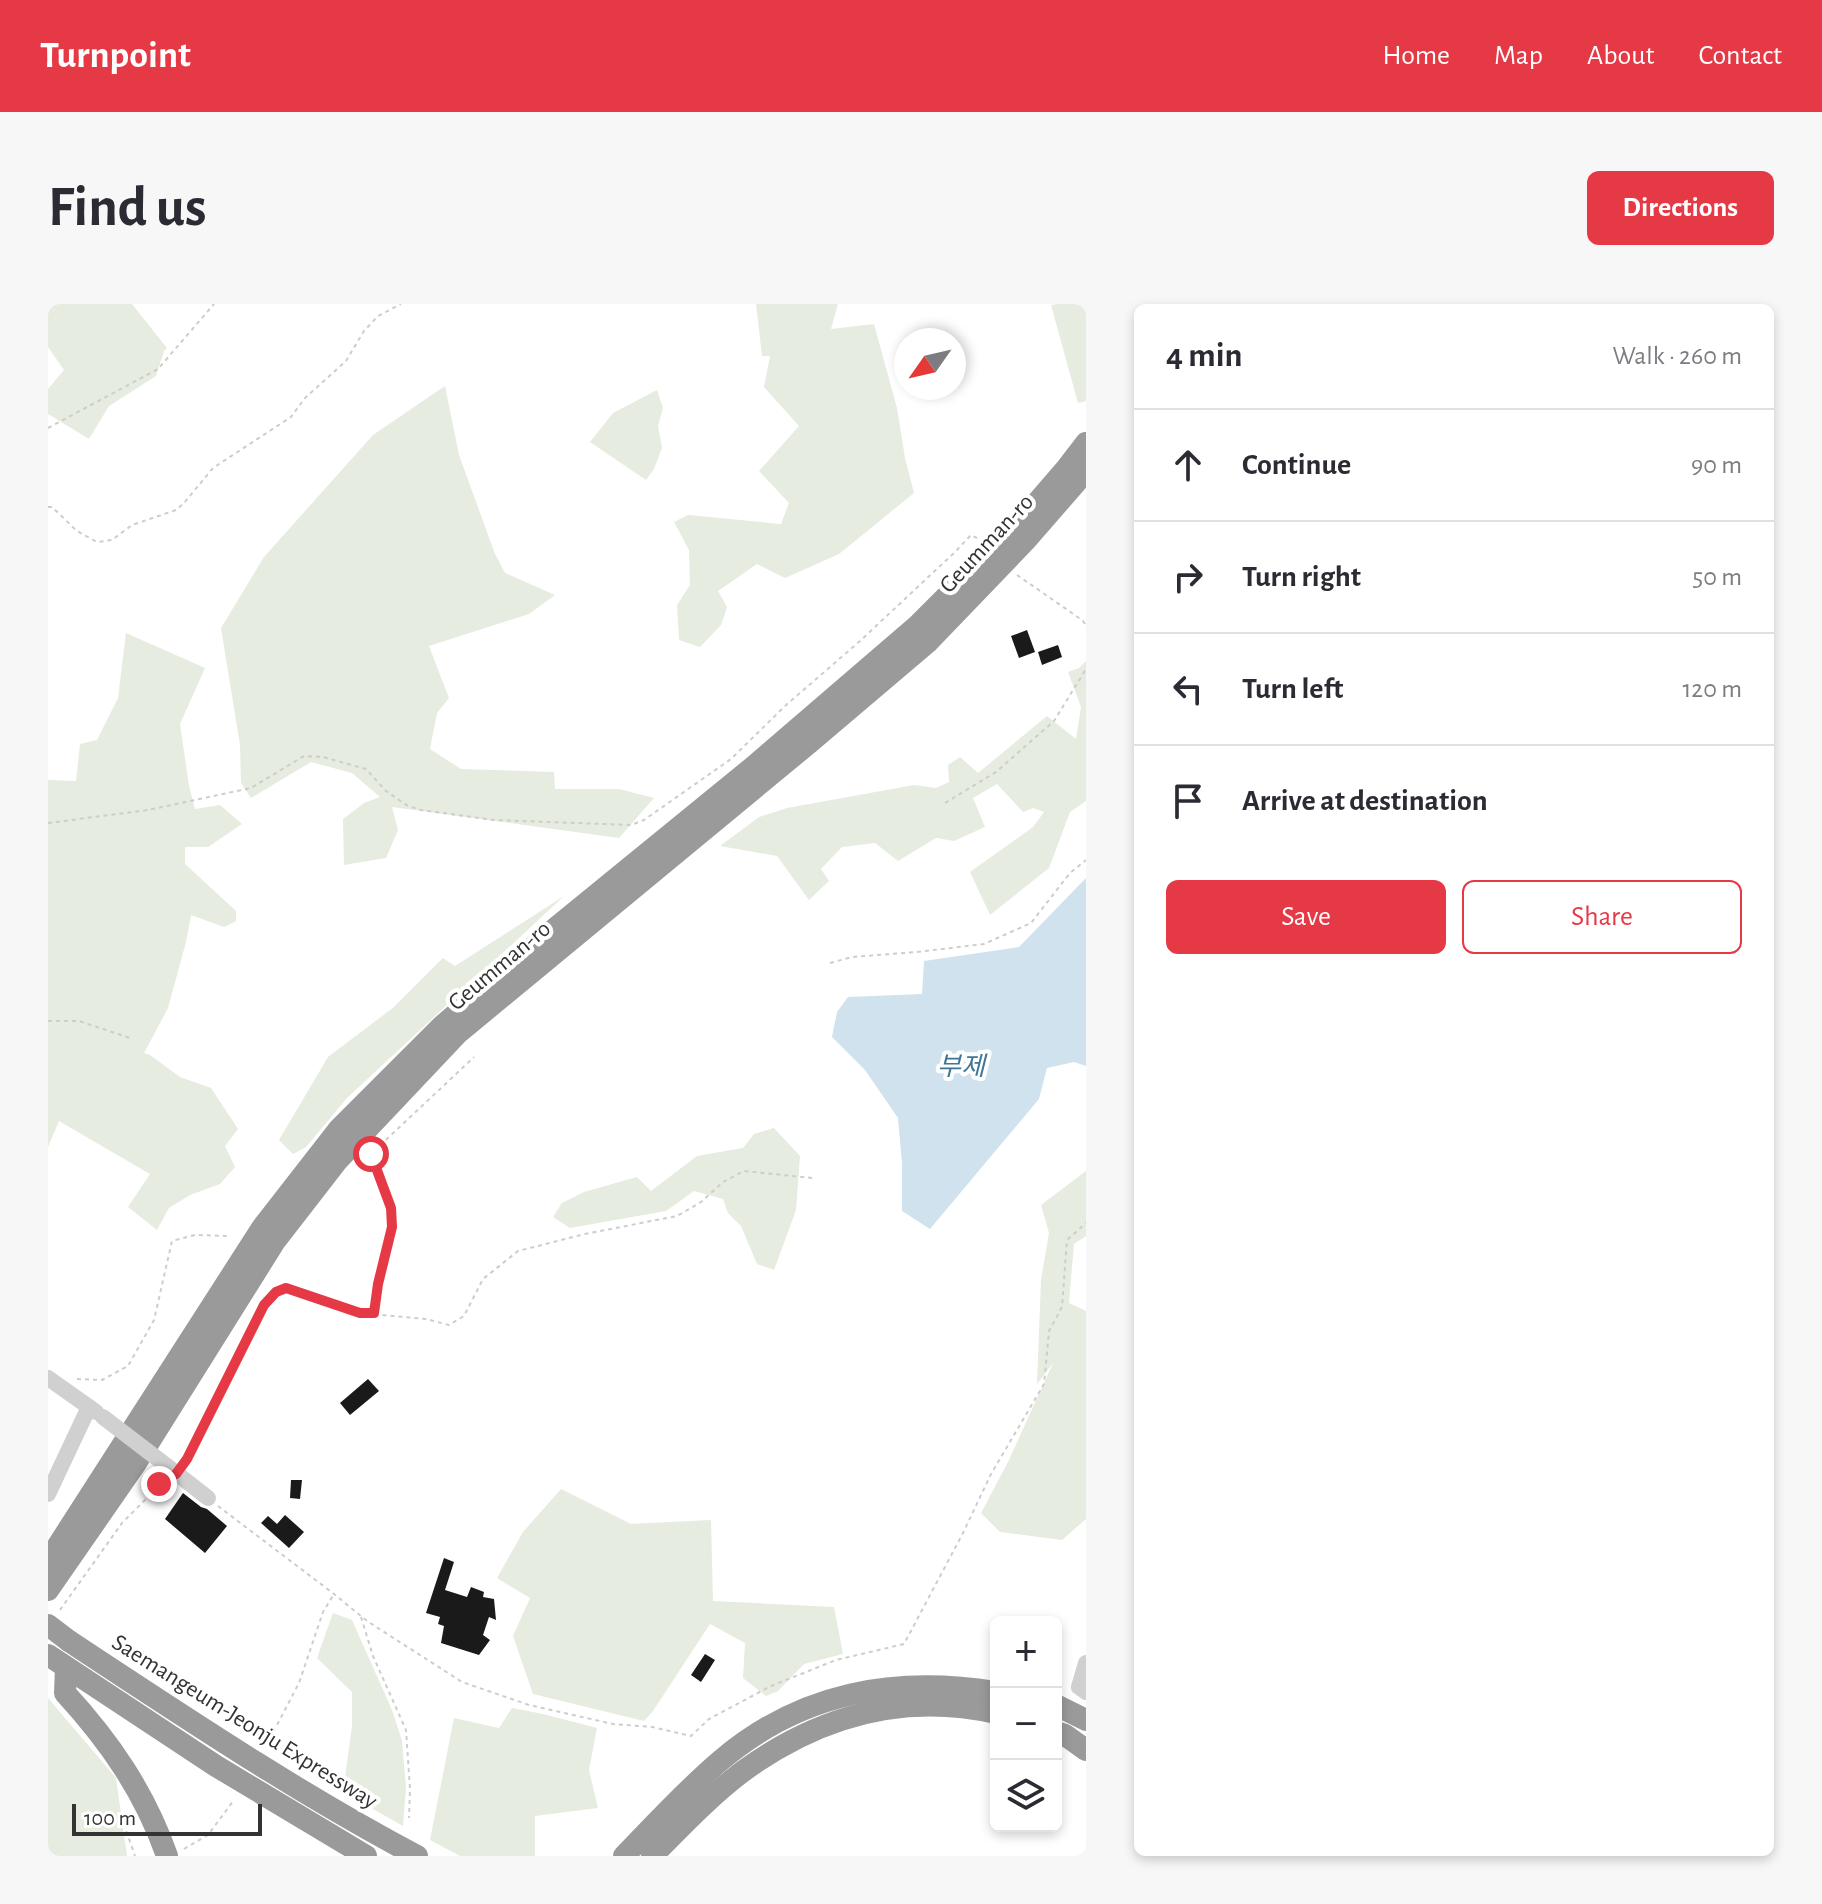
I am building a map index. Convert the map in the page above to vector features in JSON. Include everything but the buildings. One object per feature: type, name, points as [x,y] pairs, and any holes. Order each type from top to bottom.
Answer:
[{"type":"highway","name":"Geumman-ro","points":[[48,1561],[262,1228],[339,1129],[442,1026],[535,945],[753,767],[918,625],[1015,528],[1086,443]]},
{"type":"highway","name":"Geumman-ro","points":[[48,1590],[136,1463],[275,1241],[337,1161],[458,1033],[929,641],[1025,541],[1086,471]]},
{"type":"highway","name":"Saemangeum-Jeonju Expressway","points":[[52,1620],[69,1641],[228,1746],[417,1856]]},
{"type":"highway","points":[[58,1662],[65,1693],[116,1754],[173,1854]]},
{"type":"highway","points":[[58,1662],[216,1766],[366,1856]]},
{"type":"highway","points":[[624,1856],[722,1760],[793,1714],[833,1698],[870,1689],[921,1686],[990,1691]]},
{"type":"highway","points":[[652,1856],[740,1773],[802,1735],[845,1717],[881,1709],[924,1704],[990,1712]]},
{"type":"highway","points":[[1062,1708],[1086,1720]]},
{"type":"highway","points":[[1062,1734],[1086,1750]]},
{"type":"street","points":[[48,1378],[208,1498]]},
{"type":"street","points":[[48,1494],[96,1412]]},
{"type":"street","points":[[1086,1663],[1079,1687],[1086,1692]]},
{"type":"path","points":[[48,428],[158,369],[214,304]]},
{"type":"path","points":[[48,507],[52,507],[77,531],[97,542],[112,540],[132,525],[176,510],[213,468],[291,417],[305,398],[346,361],[364,331],[378,316],[401,304]]},
{"type":"path","points":[[48,823],[148,810],[251,788],[304,756],[323,757],[366,769],[386,791],[408,806],[421,810],[494,820],[631,825],[644,820],[731,759],[971,535],[984,542]]},
{"type":"path","points":[[1017,575],[1086,625]]},
{"type":"path","points":[[945,803],[996,772],[1054,721],[1086,669]]},
{"type":"path","points":[[830,963],[852,957],[984,944],[1031,923],[1070,873],[1086,860]]},
{"type":"path","points":[[48,1021],[79,1021],[130,1038]]},
{"type":"path","points":[[374,1313],[392,1227],[391,1208],[371,1154],[474,1057]]},
{"type":"path","points":[[52,1620],[122,1523],[172,1470],[187,1459],[264,1305],[276,1292],[286,1288],[360,1313],[426,1319],[449,1325],[464,1316],[483,1279],[518,1251],[677,1216],[701,1202],[723,1182],[744,1171],[812,1178]]},
{"type":"path","points":[[208,1498],[360,1615],[462,1682],[529,1705],[613,1724],[652,1727],[691,1736],[709,1719],[771,1686],[836,1660],[904,1644],[991,1474],[1044,1384],[1049,1331],[1062,1307],[1067,1240],[1086,1223]]},
{"type":"path","points":[[75,1379],[102,1380],[128,1366],[154,1320],[172,1241],[195,1235],[229,1236]]},
{"type":"path","points":[[266,1746],[299,1683],[323,1612],[334,1594]]},
{"type":"path","points":[[360,1615],[373,1656],[406,1730],[409,1818]]},
{"type":"path","points":[[173,1854],[208,1835],[234,1800]]},
{"type":"path","points":[[121,1816],[135,1856]]},
{"type":"shaded area","points":[[48,304],[132,304],[167,348],[156,376],[109,406],[89,439],[48,414],[48,389],[64,370],[48,347]]},
{"type":"shaded area","points":[[756,304],[838,304],[831,329],[874,324],[897,408],[914,493],[839,554],[785,578],[757,564],[718,591],[727,607],[721,625],[700,647],[679,640],[677,605],[690,585],[689,550],[674,522],[688,515],[781,524],[789,503],[759,471],[799,426],[764,387],[770,356],[762,356]]},
{"type":"shaded area","points":[[1086,304],[1086,401],[1078,403],[1051,305]]},
{"type":"shaded area","points":[[445,386],[459,455],[495,554],[505,573],[555,595],[529,614],[429,646],[449,698],[437,713],[430,749],[461,769],[554,772],[555,789],[619,789],[654,798],[619,838],[392,807],[398,830],[386,858],[344,865],[343,819],[364,803],[380,797],[352,773],[311,762],[251,798],[241,783],[240,745],[221,628],[264,557],[373,435]]},
{"type":"shaded area","points":[[657,390],[663,408],[658,426],[662,448],[646,480],[590,442],[613,413]]},
{"type":"shaded area","points":[[126,633],[205,668],[180,724],[189,786],[195,809],[220,805],[242,824],[208,847],[185,847],[185,864],[236,911],[236,921],[224,927],[191,915],[168,1008],[144,1053],[180,1077],[211,1088],[238,1129],[225,1146],[235,1167],[220,1184],[190,1195],[169,1208],[157,1230],[128,1207],[150,1174],[59,1121],[48,1147],[48,780],[76,781],[80,744],[97,740],[118,698]]},
{"type":"shaded area","points":[[1086,661],[1086,801],[1070,812],[1049,868],[990,915],[970,872],[1033,827],[1044,812],[1033,808],[1023,812],[997,784],[973,798],[985,827],[954,841],[936,838],[898,861],[875,843],[842,847],[821,869],[829,881],[809,900],[777,856],[720,846],[759,817],[787,808],[914,785],[936,788],[949,782],[948,765],[960,757],[978,773],[1047,716],[1076,739],[1081,707],[1068,672]]},
{"type":"shaded area","points":[[564,896],[347,1098],[306,1147],[293,1154],[279,1140],[328,1057],[394,1007],[443,958],[455,966]]},
{"type":"shaded area","points":[[774,1128],[800,1156],[796,1210],[774,1270],[757,1264],[741,1226],[728,1213],[723,1199],[694,1191],[666,1211],[570,1228],[553,1217],[562,1203],[584,1192],[637,1177],[651,1191],[697,1156],[743,1148],[754,1134]]},
{"type":"shaded area","points":[[1086,1171],[1086,1236],[1074,1244],[1069,1303],[1086,1311],[1086,1519],[1062,1540],[1000,1532],[981,1513],[1053,1363],[1037,1384],[1041,1280],[1049,1233],[1041,1205]]},
{"type":"shaded area","points":[[561,1489],[631,1524],[711,1520],[713,1601],[834,1607],[843,1654],[804,1664],[778,1691],[766,1696],[743,1678],[745,1643],[710,1624],[644,1721],[533,1694],[513,1636],[530,1598],[497,1578],[523,1532]]},
{"type":"shaded area","points":[[333,1613],[352,1620],[392,1710],[402,1741],[406,1788],[403,1826],[343,1792],[352,1726],[352,1692],[317,1658]]},
{"type":"shaded area","points":[[48,1698],[116,1778],[127,1856],[48,1856]]},
{"type":"shaded area","points":[[512,1708],[597,1728],[589,1770],[598,1808],[535,1816],[535,1856],[460,1856],[430,1840],[454,1718],[499,1728]]},
{"type":"water","name":"부제","points":[[1086,878],[1086,1066],[1074,1062],[1047,1068],[1039,1099],[930,1229],[902,1211],[898,1118],[865,1070],[832,1037],[837,1012],[848,997],[922,994],[924,961],[1019,947]]},
{"type":"route","points":[[159,1484],[176,1474],[187,1459],[264,1305],[276,1292],[286,1288],[360,1313],[374,1313],[392,1227],[391,1208],[371,1154]]}]
